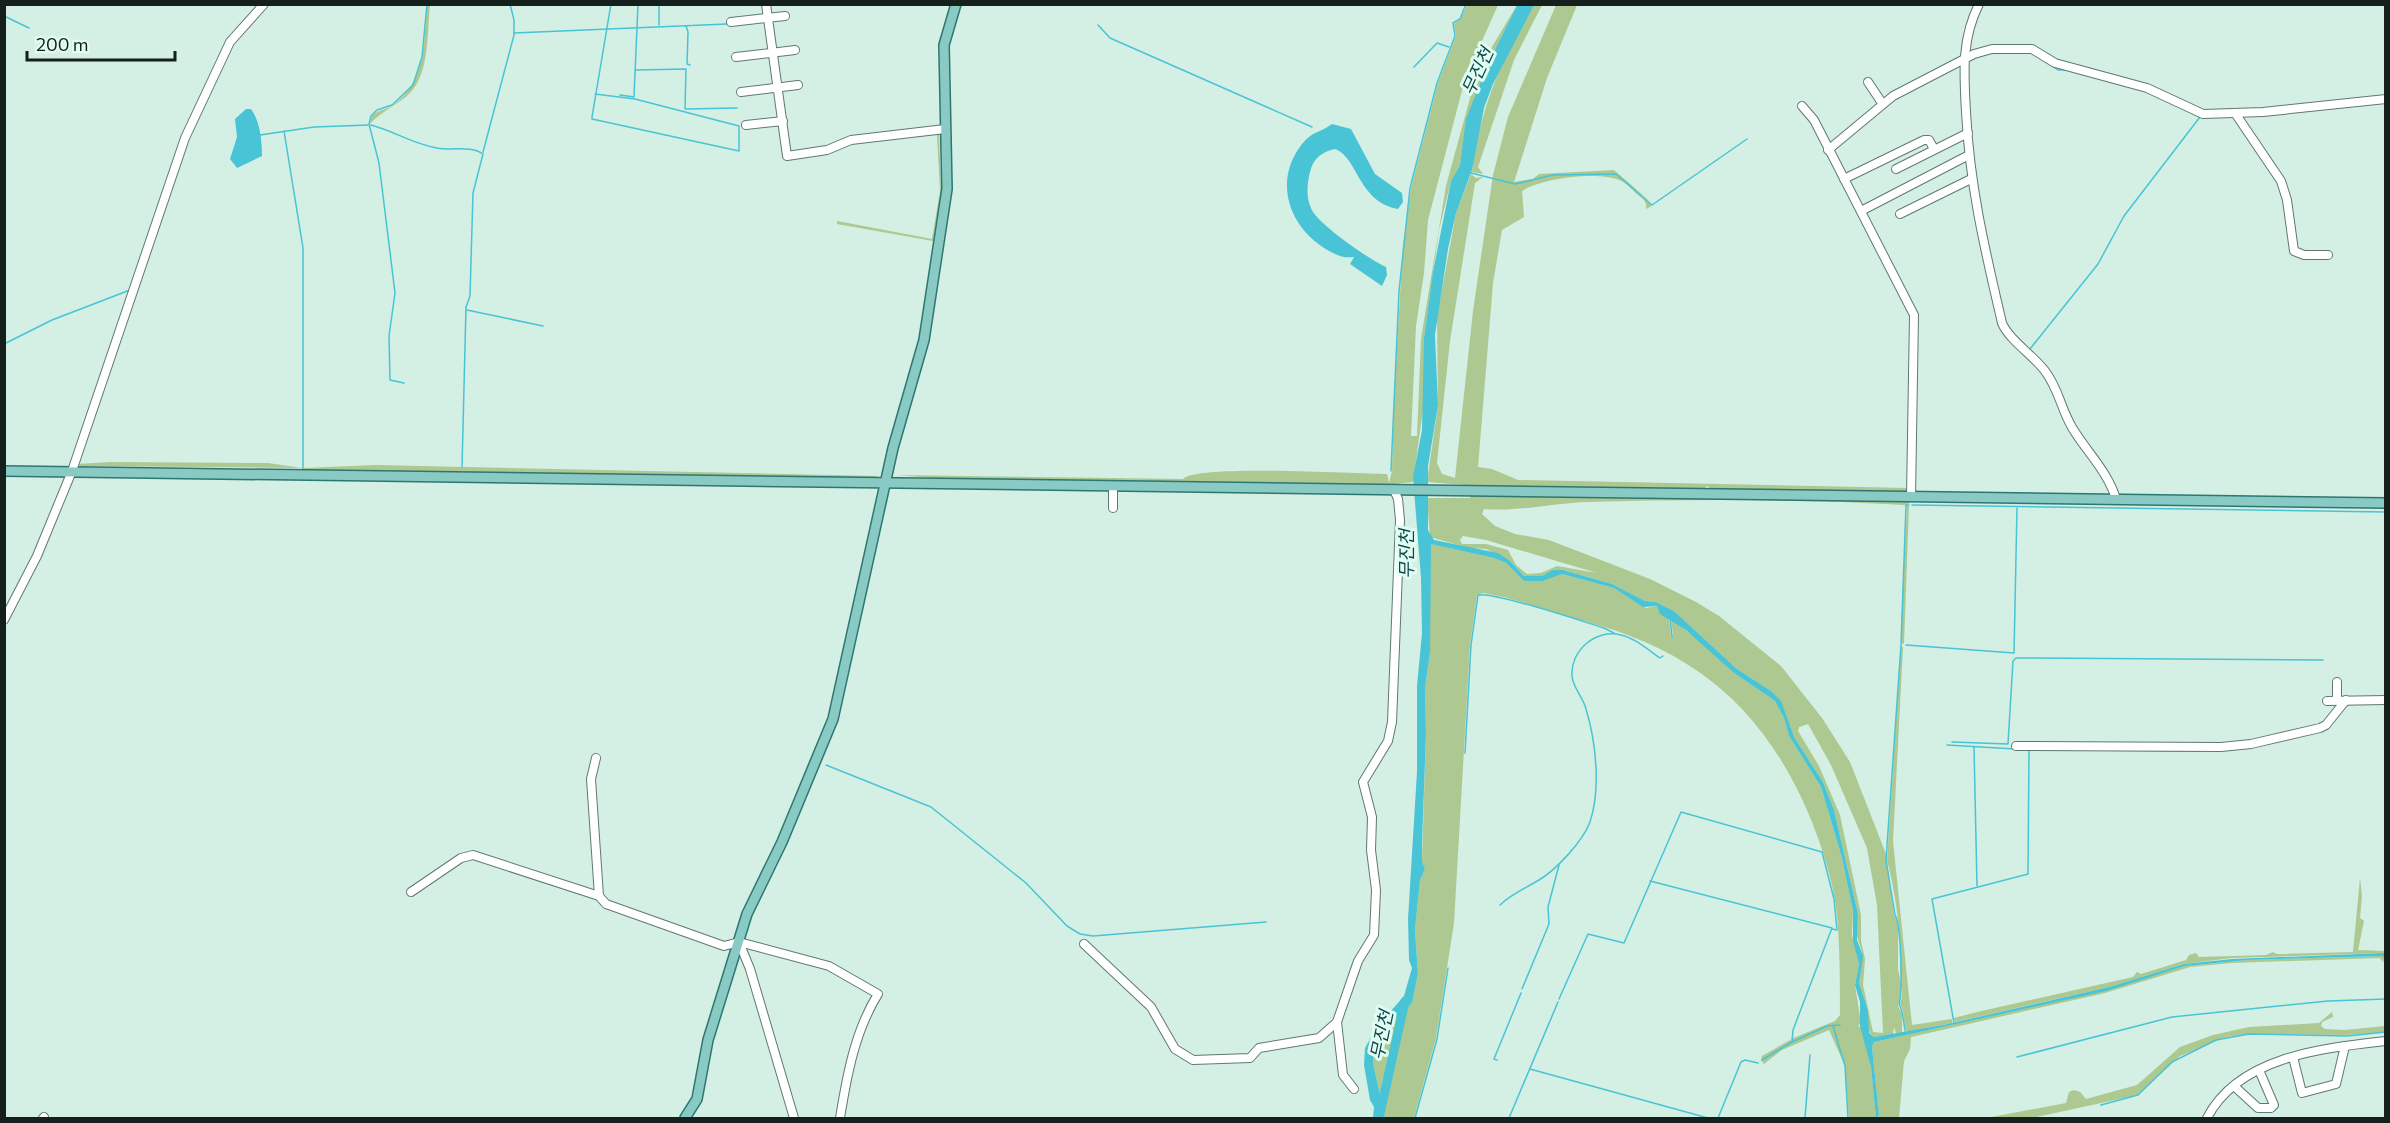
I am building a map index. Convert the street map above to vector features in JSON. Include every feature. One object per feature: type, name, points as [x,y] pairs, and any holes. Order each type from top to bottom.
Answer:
[{"type":"main road","points":[[685,1119],[697,1099],[708,1040],[747,915],[782,842],[833,719],[892,448],[924,340],[947,189],[943,51],[956,4]]},
{"type":"main road","points":[[4,471],[2385,503]]},
{"type":"street","points":[[4,620],[37,556],[72,471],[185,138],[230,42],[264,4]]},
{"type":"street","points":[[766,4],[787,156],[827,150],[851,140],[945,129]]},
{"type":"street","points":[[1979,4],[1969,25],[1964,59],[1969,155],[1971,179],[2004,328],[2032,355],[2054,384],[2073,429],[2087,447],[2116,499]]},
{"type":"street","points":[[731,22],[785,16]]},
{"type":"street","points":[[1828,150],[1882,104],[1964,59],[1992,49],[2026,47],[2038,51],[2055,63],[2147,88],[2203,114],[2385,99]]},
{"type":"street","points":[[736,57],[795,50]]},
{"type":"street","points":[[1868,82],[1882,104]]},
{"type":"street","points":[[741,92],[798,86]]},
{"type":"street","points":[[1802,106],[1814,120],[1914,315],[1911,497]]},
{"type":"street","points":[[2235,113],[2240,124],[2281,181],[2287,200],[2294,251],[2304,255],[2328,255]]},
{"type":"street","points":[[746,125],[783,121]]},
{"type":"street","points":[[1896,169],[1968,134]]},
{"type":"street","points":[[1844,179],[1924,140],[1929,140],[1935,149]]},
{"type":"street","points":[[1861,211],[1969,155]]},
{"type":"street","points":[[1900,214],[1971,179]]},
{"type":"street","points":[[1113,486],[1113,508]]},
{"type":"street","points":[[1354,1089],[1343,1075],[1337,1022],[1358,961],[1374,935],[1376,890],[1371,850],[1372,817],[1363,782],[1388,741],[1392,722],[1400,520],[1398,490]]},
{"type":"street","points":[[2337,682],[2337,700]]},
{"type":"street","points":[[2327,700],[2385,700]]},
{"type":"street","points":[[2016,746],[2221,747],[2251,744],[2326,725],[2346,700]]},
{"type":"street","points":[[596,758],[591,779],[599,896]]},
{"type":"street","points":[[411,892],[461,858],[473,855],[599,896],[606,904],[723,946],[739,942],[829,966],[878,994],[867,1012],[847,1074],[840,1119]]},
{"type":"street","points":[[739,942],[750,969],[794,1119]]},
{"type":"street","points":[[1084,944],[1151,1007],[1175,1049],[1193,1060],[1250,1058],[1259,1048],[1318,1038],[1337,1022]]},
{"type":"street","points":[[2208,1118],[2234,1086],[2259,1070],[2293,1058],[2345,1046],[2385,1041]]},
{"type":"street","points":[[2293,1058],[2302,1093],[2336,1084],[2345,1046]]},
{"type":"street","points":[[2234,1086],[2258,1108],[2271,1108],[2274,1105],[2259,1070]]},
{"type":"green space","points":[[427,5],[430,5],[428,39],[421,75],[409,94],[370,124],[374,114],[392,106],[403,96],[417,73],[424,47]]},
{"type":"green space","points":[[1467,5],[1498,5],[1465,79],[1428,220],[1424,273],[1416,326],[1411,436],[1417,436],[1421,339],[1446,186],[1473,87],[1489,52],[1517,5],[1488,64],[1467,119],[1460,165],[1451,181],[1439,230],[1424,338],[1424,402],[1413,482],[1376,486],[943,479],[897,475],[1183,479],[1194,474],[1216,472],[1279,471],[1387,474],[1389,483],[1392,471],[1403,245],[1411,188],[1438,83],[1456,36],[1454,24],[1460,20]]},
{"type":"green space","points":[[1534,5],[1542,5],[1514,60],[1478,167],[1483,174],[1472,172],[1486,106],[1502,64]]},
{"type":"green space","points":[[1556,5],[1577,5],[1547,78],[1514,182],[1533,179],[1539,174],[1614,170],[1652,203],[1633,188],[1652,206],[1646,209],[1644,200],[1622,181],[1610,177],[1584,176],[1556,179],[1522,191],[1524,217],[1502,230],[1493,283],[1478,467],[1492,469],[1518,480],[1908,488],[1908,493],[1709,490],[1706,486],[1705,490],[1478,486],[1427,482],[1438,405],[1437,317],[1456,213],[1471,174],[1476,178],[1483,177],[1475,183],[1450,341],[1437,463],[1442,474],[1455,478],[1473,311],[1493,175],[1508,117]]},
{"type":"green space","points":[[939,134],[941,192],[933,241],[837,224],[837,221],[932,239],[940,191],[937,135],[852,143]]},
{"type":"green space","points":[[111,462],[268,463],[302,468],[81,466],[77,464]]},
{"type":"green space","points":[[376,465],[877,476],[876,478],[304,470],[304,468]]},
{"type":"green space","points":[[1471,494],[1909,499],[1909,504],[1904,505],[1746,500],[1588,502],[1484,509],[1482,514],[1495,526],[1515,534],[1549,540],[1650,579],[1696,602],[1719,616],[1781,666],[1822,718],[1850,762],[1886,854],[1894,915],[1898,923],[1898,969],[1902,987],[1898,1006],[1902,1014],[1902,1033],[1896,1033],[1894,1027],[1893,1034],[1874,1037],[1868,1031],[1868,1010],[1859,983],[1862,953],[1857,936],[1858,914],[1834,810],[1823,782],[1794,737],[1771,691],[1737,669],[1674,611],[1656,602],[1645,601],[1612,584],[1563,570],[1554,570],[1542,576],[1524,576],[1510,561],[1486,549],[1469,548],[1430,537],[1427,498],[1470,498]],"holes":[[[1463,536],[1486,540],[1597,573],[1557,566],[1541,573],[1527,574],[1516,565],[1508,550],[1486,544],[1462,544],[1460,540]],[[1808,724],[1831,765],[1867,848],[1877,905],[1883,1033],[1873,1032],[1863,985],[1865,959],[1861,941],[1861,915],[1840,815],[1819,766],[1798,731],[1799,727]]]},
{"type":"green space","points":[[1907,506],[1909,506],[1904,644],[1901,643],[1901,627]]},
{"type":"green space","points":[[1429,545],[1494,558],[1506,563],[1524,581],[1562,574],[1614,588],[1646,608],[1657,606],[1660,613],[1669,618],[1671,637],[1673,634],[1671,619],[1704,644],[1734,673],[1775,701],[1784,718],[1789,736],[1821,787],[1842,858],[1853,911],[1852,935],[1859,964],[1855,985],[1861,1023],[1858,1026],[1862,1028],[1871,1067],[1876,1118],[1849,1118],[1845,1066],[1829,1030],[1782,1050],[1764,1064],[1761,1060],[1762,1056],[1790,1040],[1792,1042],[1791,1039],[1835,1021],[1840,1015],[1838,927],[1835,902],[1822,848],[1789,773],[1768,741],[1745,712],[1719,687],[1690,666],[1658,648],[1623,633],[1483,593],[1477,595],[1470,645],[1454,923],[1436,1038],[1414,1118],[1385,1118],[1373,1063],[1373,1052],[1382,1033],[1412,1003],[1418,974],[1415,930],[1420,880],[1425,869],[1422,861],[1425,688],[1430,653]]},
{"type":"green space","points":[[1901,647],[1903,647],[1893,841],[1912,1025],[1952,1019],[1952,1023],[1907,1032],[1900,1004],[1902,990],[1897,913],[1887,860]]},
{"type":"green space","points":[[2360,878],[2362,896],[2360,918],[2364,921],[2358,950],[2385,951],[2385,953],[2232,958],[2184,964],[2109,987],[1955,1022],[1954,1018],[1977,1012],[2133,977],[2137,972],[2141,974],[2186,960],[2189,955],[2196,953],[2199,957],[2266,955],[2273,952],[2277,954],[2353,952]]},
{"type":"green space","points":[[2384,956],[2383,962],[2380,958],[2231,963],[2190,967],[2105,993],[1911,1037],[1910,1049],[1904,1061],[1899,1118],[1879,1118],[1872,1047],[1874,1042],[2106,990],[2185,966],[2247,960]]},
{"type":"green space","points":[[2332,1012],[2333,1017],[2322,1022],[2321,1026],[2325,1029],[2345,1030],[2385,1026],[2385,1032],[2347,1035],[2248,1034],[2226,1037],[2180,1056],[2138,1095],[2032,1118],[1986,1118],[2066,1103],[2069,1092],[2074,1090],[2080,1092],[2086,1099],[2137,1085],[2180,1047],[2213,1035],[2249,1027],[2319,1023]]},
{"type":"water","points":[[1517,5],[1534,5],[1493,84],[1484,108],[1472,170],[1456,213],[1448,249],[1435,335],[1438,405],[1428,466],[1428,530],[1434,540],[1498,553],[1510,561],[1524,576],[1542,576],[1553,570],[1563,570],[1612,584],[1645,601],[1656,602],[1674,611],[1737,669],[1771,691],[1781,701],[1794,737],[1823,782],[1834,810],[1858,914],[1857,940],[1863,956],[1859,983],[1868,1010],[1869,1033],[1874,1037],[1943,1025],[2109,987],[2184,964],[2232,959],[2385,953],[2385,956],[2247,960],[2185,966],[2106,991],[1874,1042],[1872,1047],[1879,1116],[1876,1118],[1871,1067],[1860,1026],[1860,1002],[1855,985],[1859,964],[1853,941],[1853,911],[1842,858],[1821,787],[1789,736],[1784,718],[1775,701],[1734,673],[1686,630],[1660,614],[1657,606],[1643,607],[1614,588],[1562,574],[1542,581],[1524,581],[1506,563],[1494,558],[1431,544],[1430,653],[1425,688],[1426,734],[1422,844],[1422,861],[1425,869],[1420,880],[1415,930],[1418,974],[1412,1003],[1382,1033],[1373,1052],[1373,1063],[1385,1118],[1373,1118],[1374,1107],[1370,1100],[1364,1065],[1365,1048],[1376,1028],[1404,996],[1412,968],[1409,960],[1408,919],[1417,772],[1417,686],[1422,633],[1421,578],[1413,477],[1422,430],[1424,338],[1433,272],[1451,181],[1460,165],[1466,119],[1488,64]]},
{"type":"water","points":[[246,109],[251,109],[257,119],[262,156],[237,168],[230,159],[237,137],[235,119]]},
{"type":"water","points":[[1332,124],[1351,129],[1375,174],[1402,193],[1403,202],[1398,209],[1385,205],[1375,198],[1349,161],[1335,149],[1318,157],[1311,167],[1308,199],[1315,215],[1344,240],[1386,267],[1387,275],[1382,286],[1350,264],[1354,257],[1340,256],[1324,248],[1310,237],[1299,224],[1291,209],[1287,193],[1292,160],[1306,140]]},
{"type":"waterway","points":[[404,383],[390,380],[389,336],[395,293],[379,163],[369,124],[371,116],[377,110],[392,105],[413,85],[422,57],[427,4]]},
{"type":"waterway","points":[[483,152],[514,35],[514,20],[510,4]]},
{"type":"waterway","points":[[595,94],[635,99],[739,126],[739,151],[592,119],[592,117],[611,4]]},
{"type":"waterway","points":[[620,95],[634,97],[638,4]]},
{"type":"waterway","points":[[659,4],[659,25]]},
{"type":"waterway","points":[[1391,471],[1399,291],[1410,188],[1437,83],[1455,36],[1453,23],[1460,19],[1466,4]]},
{"type":"waterway","points":[[4,16],[29,28]]},
{"type":"waterway","points":[[514,33],[727,24]]},
{"type":"waterway","points":[[1098,25],[1110,38],[1312,127]]},
{"type":"waterway","points":[[686,26],[688,32],[687,64],[690,65]]},
{"type":"waterway","points":[[1414,67],[1437,43],[1449,47]]},
{"type":"waterway","points":[[2052,66],[2058,70],[2067,70]]},
{"type":"waterway","points":[[636,70],[686,69],[685,109],[737,108]]},
{"type":"waterway","points":[[2090,76],[2111,82]]},
{"type":"waterway","points":[[2191,112],[2200,117]]},
{"type":"waterway","points":[[2030,349],[2098,264],[2124,216],[2200,117]]},
{"type":"waterway","points":[[260,135],[314,127],[368,125]]},
{"type":"waterway","points":[[371,125],[428,146],[473,150],[483,154],[473,193],[470,296],[466,307],[462,467]]},
{"type":"waterway","points":[[284,131],[303,248],[303,469]]},
{"type":"waterway","points":[[1471,173],[1515,184],[1553,175],[1616,174],[1652,205],[1747,139]]},
{"type":"waterway","points":[[4,344],[52,320],[130,290]]},
{"type":"waterway","points":[[467,310],[543,326]]},
{"type":"waterway","points":[[1906,1034],[1899,1004],[1901,973],[1899,931],[1886,860],[1901,645],[1906,505],[1909,505]]},
{"type":"waterway","points":[[1912,505],[2386,512]]},
{"type":"waterway","points":[[1906,645],[2014,653],[2017,508]]},
{"type":"waterway","points":[[1465,753],[1471,645],[1478,595],[1519,602],[1614,633]]},
{"type":"waterway","points":[[1670,617],[1672,637]]},
{"type":"waterway","points":[[1500,905],[1553,869],[1575,846],[1590,822],[1595,795],[1595,751],[1586,709],[1572,676],[1575,658],[1580,650],[1594,638],[1612,634],[1631,639],[1660,658],[1663,656]]},
{"type":"waterway","points":[[1952,742],[2008,744],[2013,661],[2016,658],[2323,660]]},
{"type":"waterway","points":[[1947,745],[2015,749]]},
{"type":"waterway","points":[[1974,747],[1977,886]]},
{"type":"waterway","points":[[2082,750],[2200,751]]},
{"type":"waterway","points":[[1954,1023],[1932,899],[2028,874],[2029,751]]},
{"type":"waterway","points":[[826,765],[931,807],[1026,883],[1067,926],[1080,934],[1093,936],[1266,922]]},
{"type":"waterway","points":[[1559,999],[1588,934],[1624,943],[1681,812],[1822,852],[1834,899],[1837,930],[1832,929]]},
{"type":"waterway","points":[[1522,989],[1549,924],[1548,907],[1559,865]]},
{"type":"waterway","points":[[1650,881],[1832,928],[1793,1030],[1792,1042]]},
{"type":"waterway","points":[[2384,955],[2386,977]]},
{"type":"waterway","points":[[1415,1118],[1437,1039],[1448,968]]},
{"type":"waterway","points":[[1497,1060],[1494,1059],[1521,993]]},
{"type":"waterway","points":[[2017,1057],[2172,1017],[2328,1001],[2386,999]]},
{"type":"waterway","name":"무진천","points":[[1379,1118],[1405,1001]]},
{"type":"waterway","points":[[1509,1118],[1558,1002]]},
{"type":"waterway","points":[[1762,1060],[1790,1043],[1827,1026],[1840,1025]]},
{"type":"waterway","points":[[1833,1026],[1845,1066],[1848,1118]]},
{"type":"waterway","points":[[2101,1105],[2138,1095],[2172,1062],[2216,1040],[2249,1034],[2347,1036],[2386,1032]]},
{"type":"waterway","points":[[1805,1118],[1810,1055]]},
{"type":"waterway","points":[[1718,1118],[1741,1062],[1745,1060],[1758,1063]]},
{"type":"waterway","points":[[1530,1069],[1708,1118]]}]
